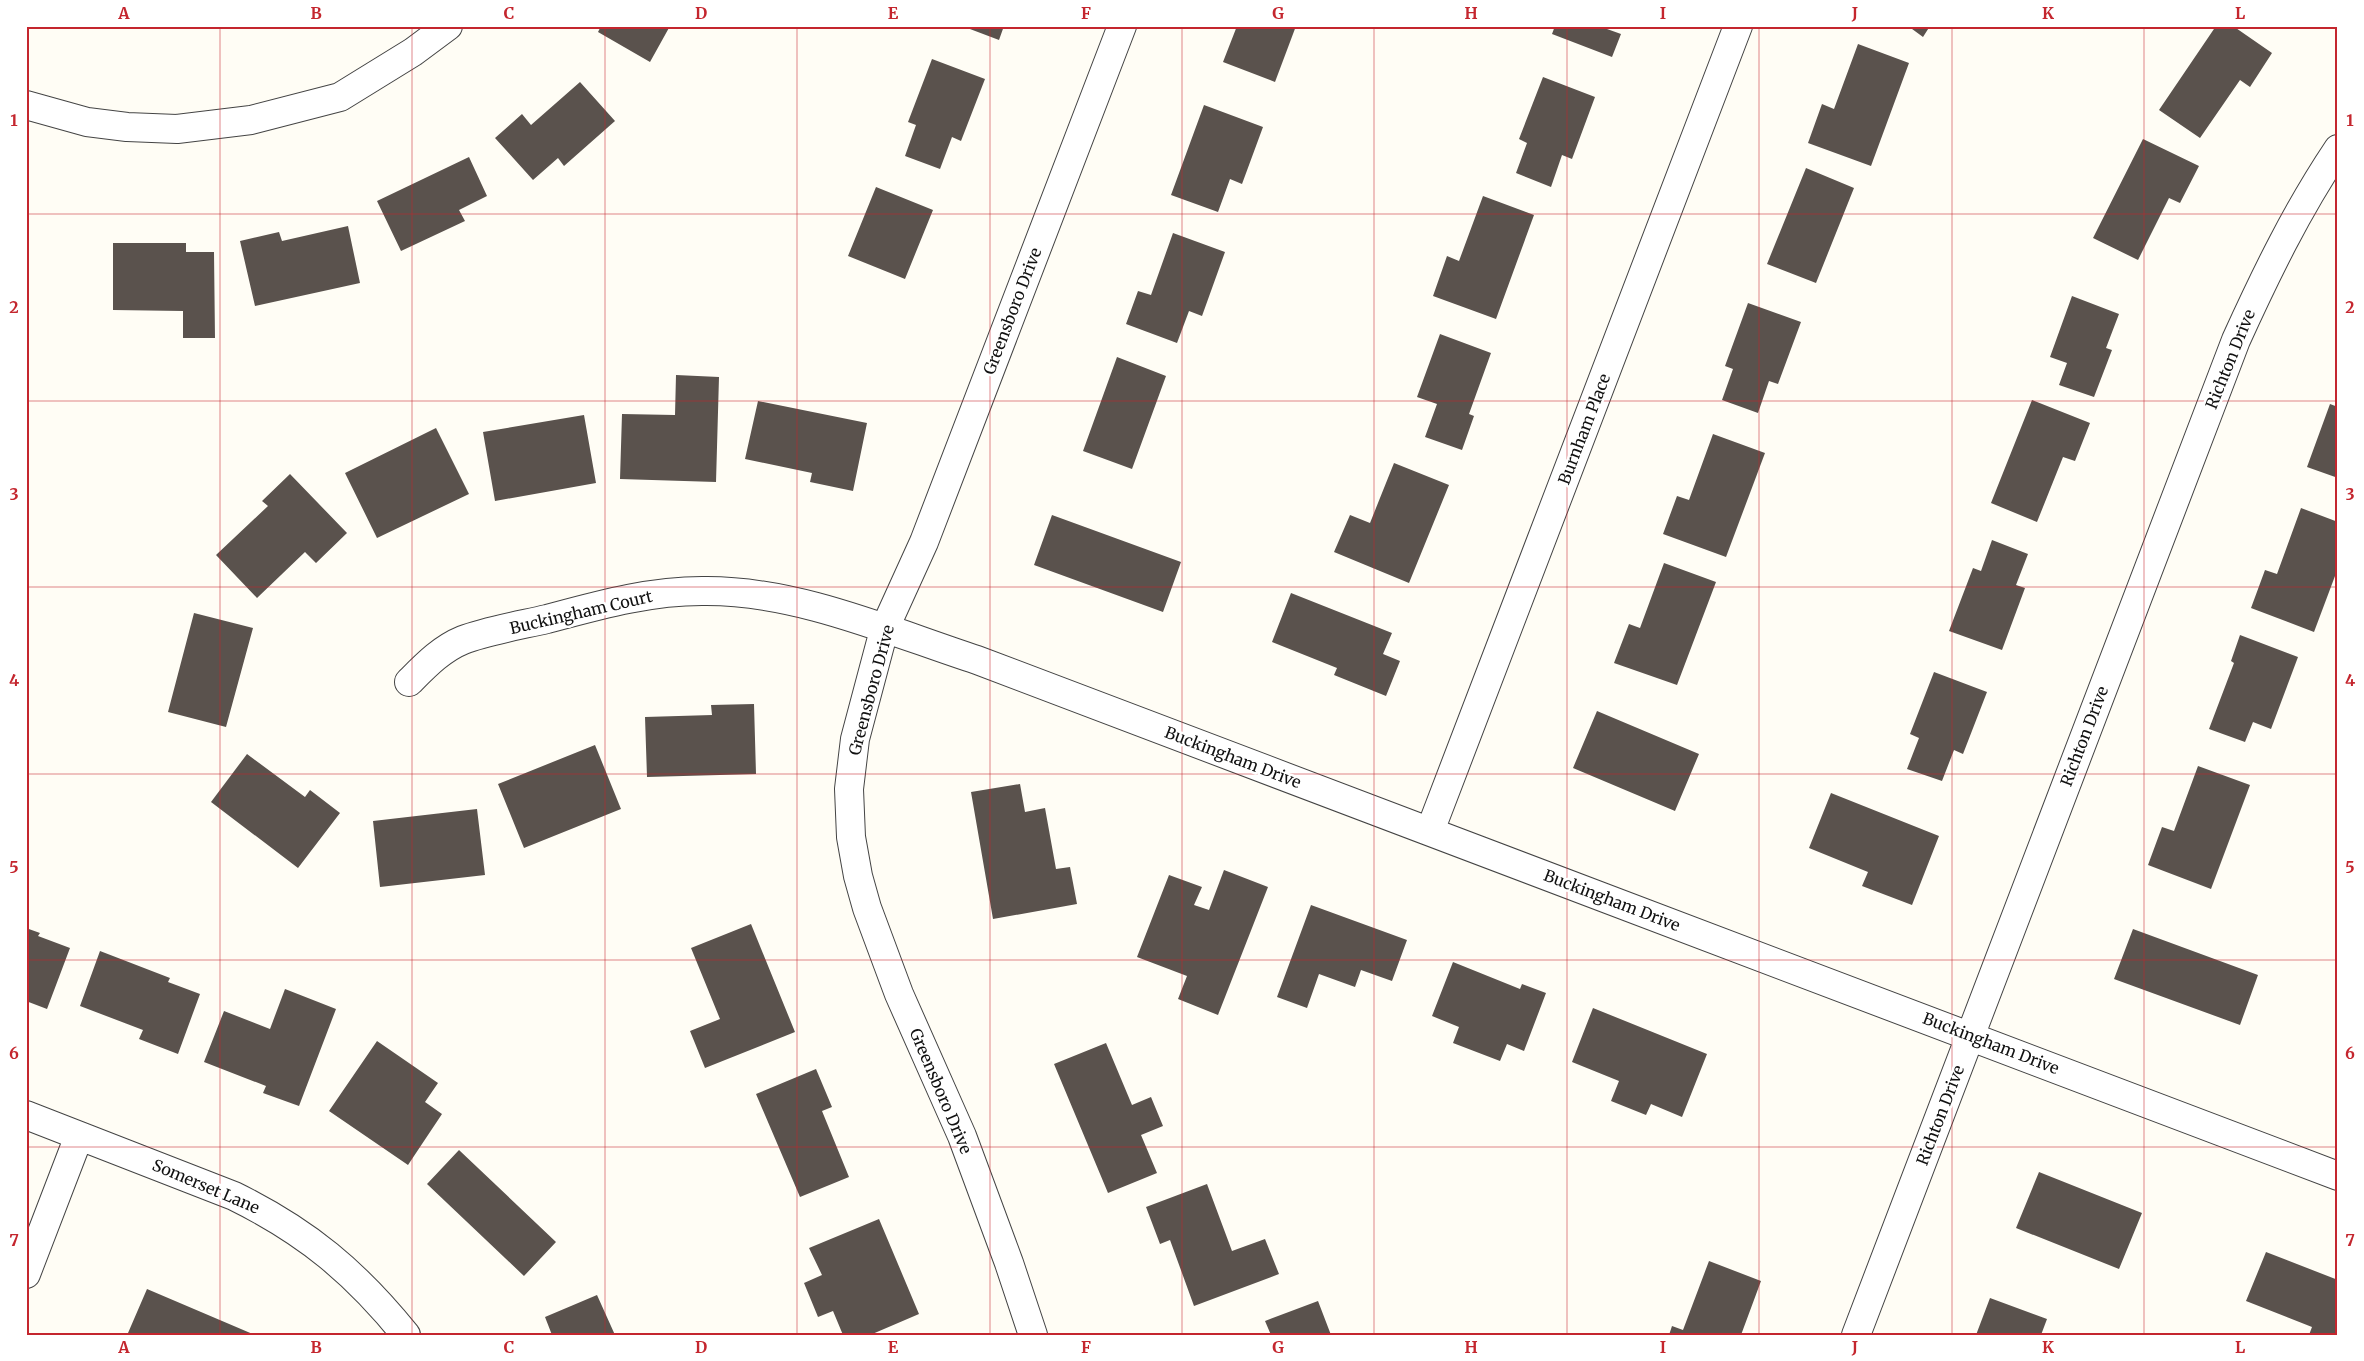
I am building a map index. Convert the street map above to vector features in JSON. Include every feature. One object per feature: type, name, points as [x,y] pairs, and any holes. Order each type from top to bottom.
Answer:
[{"type":"street","points":[[26,105],[86,122],[126,127],[177,129],[252,120],[340,96],[413,52],[448,26]]},
{"type":"street","name":"Greensboro Drive","points":[[1033,1335],[1009,1263],[962,1136],[899,994],[867,908],[858,876],[851,837],[849,789],[855,739],[884,630],[924,542],[1122,26]]},
{"type":"street","name":"Burnham Place","points":[[1430,831],[1738,26]]},
{"type":"street","name":"Richton Drive","points":[[1856,1335],[2236,340],[2274,256],[2321,175],[2338,150]]},
{"type":"street","name":"Buckingham Court","points":[[409,682],[437,655],[463,640],[649,595],[707,591],[772,597],[803,603],[884,630]]},
{"type":"street","name":"Buckingham Drive","points":[[884,630],[977,660],[2338,1176]]},
{"type":"street","name":"Somerset Lane","points":[[26,1116],[234,1196],[266,1212],[312,1241],[343,1266],[380,1302],[406,1335]]},
{"type":"street","points":[[26,1274],[79,1136]]},
{"type":"building","points":[[601,26],[670,26],[650,62],[598,32]]},
{"type":"building","points":[[962,26],[1004,26],[999,40]]},
{"type":"building","points":[[1237,26],[1296,26],[1275,82],[1223,62]]},
{"type":"building","points":[[1555,26],[1608,26],[1607,29],[1621,34],[1612,57],[1552,34]]},
{"type":"building","points":[[1908,26],[1930,26],[1923,37]]},
{"type":"building","points":[[2216,26],[2233,26],[2272,53],[2250,87],[2240,80],[2200,138],[2159,110]]},
{"type":"building","points":[[1858,44],[1909,63],[1871,166],[1808,143],[1822,104],[1834,109]]},
{"type":"building","points":[[932,59],[985,79],[961,141],[952,137],[940,169],[905,156],[916,125],[908,122]]},
{"type":"building","points":[[1543,77],[1595,97],[1572,159],[1562,155],[1551,187],[1516,173],[1527,143],[1519,139]]},
{"type":"building","points":[[580,82],[615,121],[564,166],[558,158],[533,180],[495,138],[522,114],[531,125]]},
{"type":"building","points":[[1204,105],[1263,127],[1242,184],[1230,179],[1218,212],[1171,195]]},
{"type":"building","points":[[2143,139],[2199,166],[2180,203],[2169,198],[2138,260],[2093,238]]},
{"type":"building","points":[[469,157],[487,196],[459,210],[465,221],[401,251],[377,201]]},
{"type":"building","points":[[1806,168],[1854,188],[1816,283],[1767,264]]},
{"type":"building","points":[[876,187],[933,210],[905,279],[848,256]]},
{"type":"building","points":[[1483,196],[1534,215],[1496,319],[1433,296],[1447,256],[1459,261]]},
{"type":"building","points":[[348,226],[360,283],[255,306],[240,241],[279,232],[282,241]]},
{"type":"building","points":[[1173,233],[1225,252],[1202,316],[1189,311],[1177,343],[1126,324],[1138,291],[1151,295]]},
{"type":"building","points":[[113,243],[186,243],[186,252],[214,252],[215,338],[183,338],[183,311],[113,310]]},
{"type":"building","points":[[2072,296],[2119,314],[2106,348],[2112,350],[2094,397],[2059,385],[2067,363],[2050,357]]},
{"type":"building","points":[[1748,303],[1801,322],[1778,384],[1769,381],[1758,413],[1722,400],[1733,369],[1725,366]]},
{"type":"building","points":[[1440,334],[1491,353],[1469,414],[1474,416],[1462,450],[1425,437],[1437,404],[1417,397]]},
{"type":"building","points":[[1117,357],[1166,376],[1132,469],[1083,451]]},
{"type":"building","points":[[676,375],[719,377],[716,482],[620,479],[622,414],[675,415]]},
{"type":"building","points":[[2032,400],[2090,423],[2075,461],[2063,457],[2037,522],[1991,503]]},
{"type":"building","points":[[758,401],[867,423],[853,491],[810,482],[812,473],[745,459]]},
{"type":"building","points":[[2330,404],[2338,407],[2338,478],[2307,467]]},
{"type":"building","points":[[584,415],[596,483],[495,501],[483,432]]},
{"type":"building","points":[[436,428],[469,494],[377,538],[345,473]]},
{"type":"building","points":[[1713,434],[1765,453],[1726,557],[1663,534],[1677,496],[1689,500]]},
{"type":"building","points":[[1394,463],[1449,485],[1409,583],[1334,552],[1350,515],[1370,523]]},
{"type":"building","points":[[290,474],[347,533],[316,563],[305,552],[257,598],[216,555],[268,506],[262,501]]},
{"type":"building","points":[[2301,508],[2338,522],[2338,568],[2314,632],[2251,608],[2265,570],[2277,574]]},
{"type":"building","points":[[1052,515],[1181,562],[1163,612],[1034,565]]},
{"type":"building","points":[[1992,540],[2028,554],[2016,585],[2025,588],[2002,650],[1949,631],[1973,568],[1981,571]]},
{"type":"building","points":[[1664,563],[1716,582],[1677,685],[1614,663],[1629,624],[1640,628]]},
{"type":"building","points":[[1291,593],[1392,633],[1383,654],[1400,661],[1386,696],[1334,675],[1337,668],[1272,642]]},
{"type":"building","points":[[194,613],[253,628],[226,727],[168,712]]},
{"type":"building","points":[[2240,635],[2298,657],[2271,729],[2253,722],[2245,742],[2209,729],[2234,663],[2231,661]]},
{"type":"building","points":[[1934,672],[1987,692],[1963,754],[1954,750],[1942,781],[1907,769],[1919,738],[1910,734]]},
{"type":"building","points":[[754,704],[756,774],[647,777],[645,717],[712,715],[711,705]]},
{"type":"building","points":[[1597,711],[1699,754],[1675,811],[1573,768]]},
{"type":"building","points":[[595,745],[621,809],[524,848],[498,784]]},
{"type":"building","points":[[247,754],[305,797],[310,790],[340,813],[298,868],[211,802]]},
{"type":"building","points":[[2198,766],[2250,785],[2211,889],[2148,865],[2162,827],[2174,831]]},
{"type":"building","points":[[1020,784],[1025,812],[1045,808],[1056,869],[1070,867],[1077,904],[993,919],[971,792]]},
{"type":"building","points":[[1831,793],[1939,836],[1912,905],[1862,886],[1868,872],[1809,848]]},
{"type":"building","points":[[477,809],[485,875],[380,887],[373,821]]},
{"type":"building","points":[[1224,870],[1268,887],[1218,1015],[1178,999],[1187,976],[1137,957],[1169,875],[1202,887],[1194,905],[1209,910]]},
{"type":"building","points":[[1311,905],[1407,940],[1392,981],[1361,970],[1355,987],[1319,974],[1307,1008],[1277,997]]},
{"type":"building","points":[[751,924],[795,1032],[705,1068],[690,1031],[720,1019],[691,948]]},
{"type":"building","points":[[26,928],[40,933],[38,936],[70,948],[47,1009],[26,1001]]},
{"type":"building","points":[[2133,929],[2258,975],[2240,1025],[2114,979]]},
{"type":"building","points":[[100,951],[170,978],[168,982],[200,994],[178,1054],[139,1039],[143,1030],[80,1006]]},
{"type":"building","points":[[1453,962],[1520,989],[1522,984],[1546,993],[1524,1051],[1507,1044],[1500,1061],[1453,1043],[1459,1027],[1432,1016]]},
{"type":"building","points":[[285,989],[336,1009],[299,1106],[263,1093],[266,1086],[204,1062],[224,1011],[270,1029]]},
{"type":"building","points":[[1593,1008],[1707,1054],[1682,1117],[1651,1104],[1646,1115],[1611,1101],[1619,1081],[1572,1062]]},
{"type":"building","points":[[377,1041],[438,1083],[425,1102],[442,1114],[408,1165],[329,1111]]},
{"type":"building","points":[[1106,1043],[1132,1105],[1151,1097],[1163,1126],[1141,1135],[1157,1173],[1108,1193],[1054,1064]]},
{"type":"building","points":[[816,1069],[832,1107],[822,1111],[849,1177],[800,1197],[756,1094]]},
{"type":"building","points":[[459,1150],[556,1242],[524,1276],[427,1184]]},
{"type":"building","points":[[2039,1172],[2142,1213],[2119,1269],[2016,1228]]},
{"type":"building","points":[[1207,1184],[1232,1251],[1265,1239],[1279,1274],[1194,1306],[1170,1240],[1160,1244],[1146,1207]]},
{"type":"building","points":[[879,1219],[919,1314],[870,1335],[843,1335],[833,1311],[818,1317],[804,1283],[822,1275],[809,1248]]},
{"type":"building","points":[[2266,1252],[2338,1280],[2338,1335],[2309,1335],[2312,1327],[2246,1301]]},
{"type":"building","points":[[1709,1261],[1761,1281],[1741,1335],[1669,1335],[1672,1326],[1683,1330]]},
{"type":"building","points":[[147,1289],[255,1335],[132,1335],[128,1333]]},
{"type":"building","points":[[597,1295],[615,1335],[552,1335],[545,1317]]},
{"type":"building","points":[[1990,1298],[2047,1319],[2041,1335],[1976,1335]]},
{"type":"building","points":[[1318,1301],[1331,1335],[1271,1335],[1265,1321]]}]
